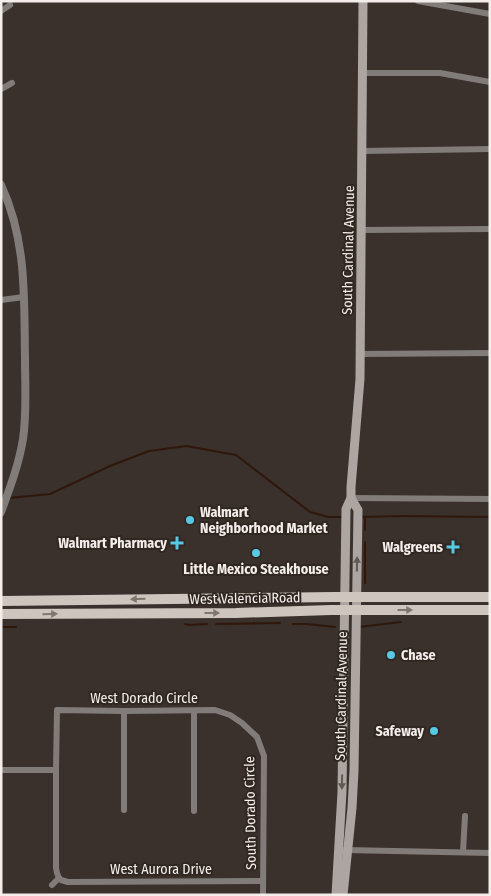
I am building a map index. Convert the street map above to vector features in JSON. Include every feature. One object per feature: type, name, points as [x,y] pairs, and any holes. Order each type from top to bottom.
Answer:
[{"type":"main road","name":"South Cardinal Avenue","points":[[343,895],[342,773],[346,510],[351,498],[359,402],[362,230],[362,1]]},
{"type":"main road","name":"South Cardinal Avenue","points":[[336,895],[352,808],[354,764],[358,510],[351,498]]},
{"type":"main road","name":"West Valencia Road","points":[[1,601],[490,597]]},
{"type":"main road","points":[[169,613],[171,599]]},
{"type":"main road","name":"West Valencia Road","points":[[1,614],[490,610]]},
{"type":"street","points":[[418,1],[490,14]]},
{"type":"street","points":[[1,11],[10,5]]},
{"type":"street","points":[[362,73],[440,73],[490,82]]},
{"type":"street","points":[[1,89],[12,83]]},
{"type":"street","points":[[362,151],[490,149]]},
{"type":"street","points":[[1,185],[18,234],[23,264],[24,297],[24,425],[20,455],[1,512]]},
{"type":"street","points":[[362,230],[490,229]]},
{"type":"street","points":[[1,300],[24,297]]},
{"type":"street","points":[[360,354],[490,353]]},
{"type":"street","points":[[351,498],[490,499]]},
{"type":"street","name":"West Dorado Circle","points":[[56,770],[57,710],[216,710],[230,715]]},
{"type":"street","points":[[124,711],[124,810]]},
{"type":"street","points":[[194,711],[194,811]]},
{"type":"street","name":"South Dorado Circle","points":[[230,715],[257,737],[264,756],[263,895]]},
{"type":"street","points":[[1,770],[56,770],[56,868],[60,878],[52,885]]},
{"type":"street","points":[[463,852],[465,816]]},
{"type":"street","points":[[343,850],[490,853]]},
{"type":"street","name":"West Aurora Drive","points":[[60,878],[68,882],[263,881]]},
{"type":"waterway","points":[[9,498],[50,494],[110,466],[149,451],[186,446],[236,455],[310,512],[328,517],[343,517]]},
{"type":"waterway","points":[[361,517],[490,517]]},
{"type":"waterway","points":[[365,517],[365,530]]},
{"type":"waterway","points":[[365,542],[365,583]]},
{"type":"waterway","points":[[359,627],[401,622]]},
{"type":"waterway","points":[[216,624],[280,623]]},
{"type":"waterway","points":[[185,624],[207,624]]},
{"type":"waterway","points":[[293,624],[335,627]]},
{"type":"waterway","points":[[1,627],[16,627]]},
{"type":"place","name":"Walmart Neighborhood Market","points":[[190,520]]},
{"type":"place","name":"Walmart Pharmacy","points":[[177,543]]},
{"type":"place","name":"Walgreens","points":[[453,547]]},
{"type":"place","name":"Little Mexico Steakhouse","points":[[256,553]]},
{"type":"place","name":"Chase","points":[[391,655]]},
{"type":"place","name":"Safeway","points":[[434,731]]}]
